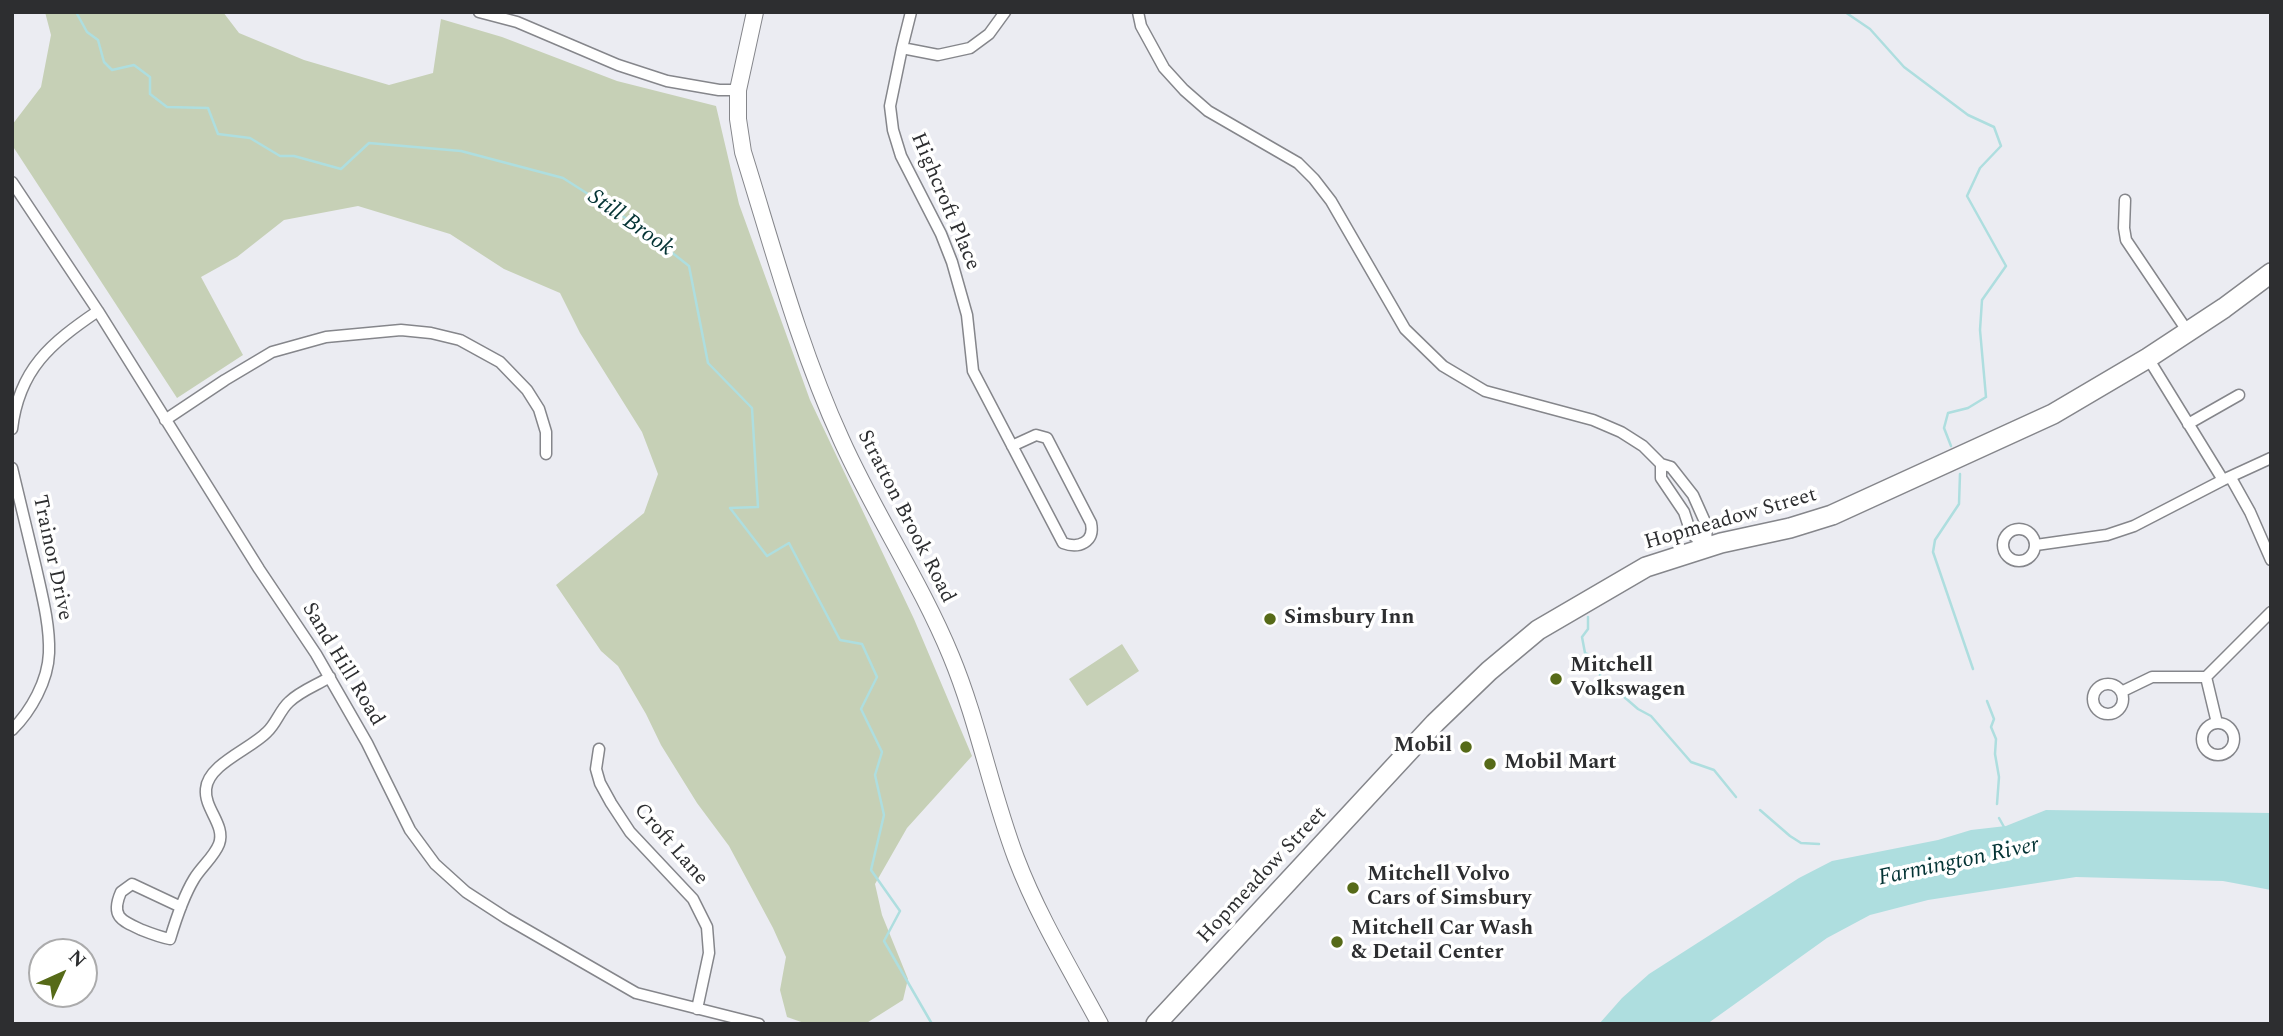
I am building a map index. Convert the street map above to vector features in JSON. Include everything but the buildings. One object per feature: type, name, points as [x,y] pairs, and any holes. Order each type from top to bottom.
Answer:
[{"type":"highway","name":"Hopmeadow Street","points":[[1156,1024],[1435,723],[1489,671],[1538,630],[1646,567],[1707,548],[1790,528],[1850,508],[2053,414],[2148,358],[2271,273]]},
{"type":"street","points":[[479,12],[519,17],[618,65],[667,81],[719,90],[738,90]]},
{"type":"street","name":"Stratton Brook Road","points":[[755,12],[738,90],[738,119],[743,152],[809,359],[841,439],[952,657],[1017,861],[1039,910],[1100,1024]]},
{"type":"street","name":"Highcroft Place","points":[[911,12],[890,106],[893,130],[901,156],[941,234],[952,262],[967,315],[973,370],[1012,446],[1063,543],[1072,547],[1089,540],[1093,532],[1091,523],[1047,438],[1036,435],[1012,446]]},
{"type":"street","points":[[902,48],[938,55],[970,48],[989,34],[1006,12]]},
{"type":"street","points":[[1138,12],[1141,26],[1164,68],[1184,90],[1208,111],[1298,163],[1314,179],[1331,201],[1405,329],[1443,366],[1485,391],[1594,420],[1622,432],[1643,446],[1661,464],[1671,467],[1693,495],[1706,524],[1707,548]]},
{"type":"street","name":"Sand Hill Road","points":[[12,182],[98,311],[330,677],[367,743],[410,830],[435,864],[466,892],[606,977],[636,992],[759,1024]]},
{"type":"street","points":[[2125,200],[2126,240],[2188,332]]},
{"type":"street","points":[[12,429],[31,369],[62,337],[98,311]]},
{"type":"street","points":[[165,420],[272,352],[326,337],[401,330],[460,340],[500,362],[527,390],[539,409],[546,432],[546,454]]},
{"type":"street","points":[[2148,358],[2188,424],[2250,512],[2271,560]]},
{"type":"street","points":[[2188,424],[2239,395]]},
{"type":"street","points":[[2036,545],[2107,535],[2134,526],[2271,458]]},
{"type":"street","points":[[1661,464],[1661,478],[1684,512],[1691,533],[1707,548]]},
{"type":"street","name":"Trainor Drive","points":[[12,468],[43,600],[49,654],[46,671],[30,708],[12,730]]},
{"type":"street","points":[[2121,692],[2152,677],[2206,677],[2271,612]]},
{"type":"street","points":[[181,907],[132,884],[121,892],[117,911],[120,919],[127,925],[157,937],[170,939],[194,877],[220,841],[217,823],[206,802],[206,786],[210,776],[220,765],[259,740],[289,702],[330,677]]},
{"type":"street","points":[[2206,677],[2217,723]]},
{"type":"street","name":"Croft Lane","points":[[599,749],[596,769],[611,803],[630,832],[692,899],[707,927],[709,953],[697,1009]]},
{"type":"green space","points":[[45,12],[223,12],[239,33],[304,60],[389,85],[433,73],[441,19],[502,37],[617,81],[716,106],[739,204],[810,400],[914,619],[972,756],[907,828],[875,884],[882,915],[908,979],[903,1000],[865,1024],[807,1024],[787,1017],[780,990],[786,957],[773,928],[729,846],[697,803],[661,745],[618,666],[601,651],[556,585],[644,513],[658,474],[642,432],[580,333],[560,293],[504,269],[450,234],[358,206],[284,220],[237,257],[201,277],[243,355],[177,398],[12,145],[12,125],[41,87],[51,35]]},
{"type":"green space","points":[[1122,644],[1139,671],[1087,706],[1069,679]]},
{"type":"water","name":"Farmington River","points":[[2046,810],[2271,813],[2271,890],[2223,881],[2076,877],[1928,900],[1870,915],[1827,938],[1707,1024],[1599,1024],[1622,998],[1649,974],[1799,878],[1832,861],[1938,840],[1971,830],[2006,826]]},
{"type":"waterway","name":"Still Brook","points":[[76,12],[87,32],[98,40],[104,62],[112,70],[134,65],[150,77],[150,94],[167,107],[208,108],[218,134],[250,138],[280,156],[294,156],[341,169],[369,143],[461,151],[563,178],[638,226],[689,266],[708,363],[752,408],[758,507],[730,508],[767,556],[789,543],[840,640],[862,644],[877,677],[861,709],[882,752],[875,775],[884,815],[871,870],[900,911],[884,941],[932,1024]]},
{"type":"waterway","points":[[1845,12],[1870,29],[1904,67],[1968,115],[1994,127],[2001,146],[1980,168],[1967,196],[2006,266],[1982,300],[1980,330],[1986,397],[1968,408],[1948,413],[1944,428],[1951,446]]},
{"type":"waterway","points":[[1960,474],[1959,504],[1935,540],[1933,552],[1973,669]]},
{"type":"waterway","points":[[1588,617],[1588,629],[1582,637],[1585,653],[1597,661],[1600,676],[1638,709],[1651,716],[1691,762],[1714,770],[1736,797]]},
{"type":"waterway","points":[[1987,701],[1994,719],[1991,727],[1996,739],[1995,754],[1999,777],[1997,804]]},
{"type":"waterway","points":[[1760,810],[1801,843],[1819,844]]},
{"type":"waterway","points":[[1999,818],[2004,827]]},
{"type":"place","name":"Simsbury Inn","points":[[1270,619]]},
{"type":"place","name":"Mitchell Volkswagen","points":[[1556,679]]},
{"type":"place","name":"Mobil","points":[[1466,747]]},
{"type":"place","name":"Mobil Mart","points":[[1490,764]]},
{"type":"place","name":"Mitchell Volvo Cars of Simsbury","points":[[1353,888]]},
{"type":"place","name":"Mitchell Car Wash & Detail Center","points":[[1337,942]]}]
